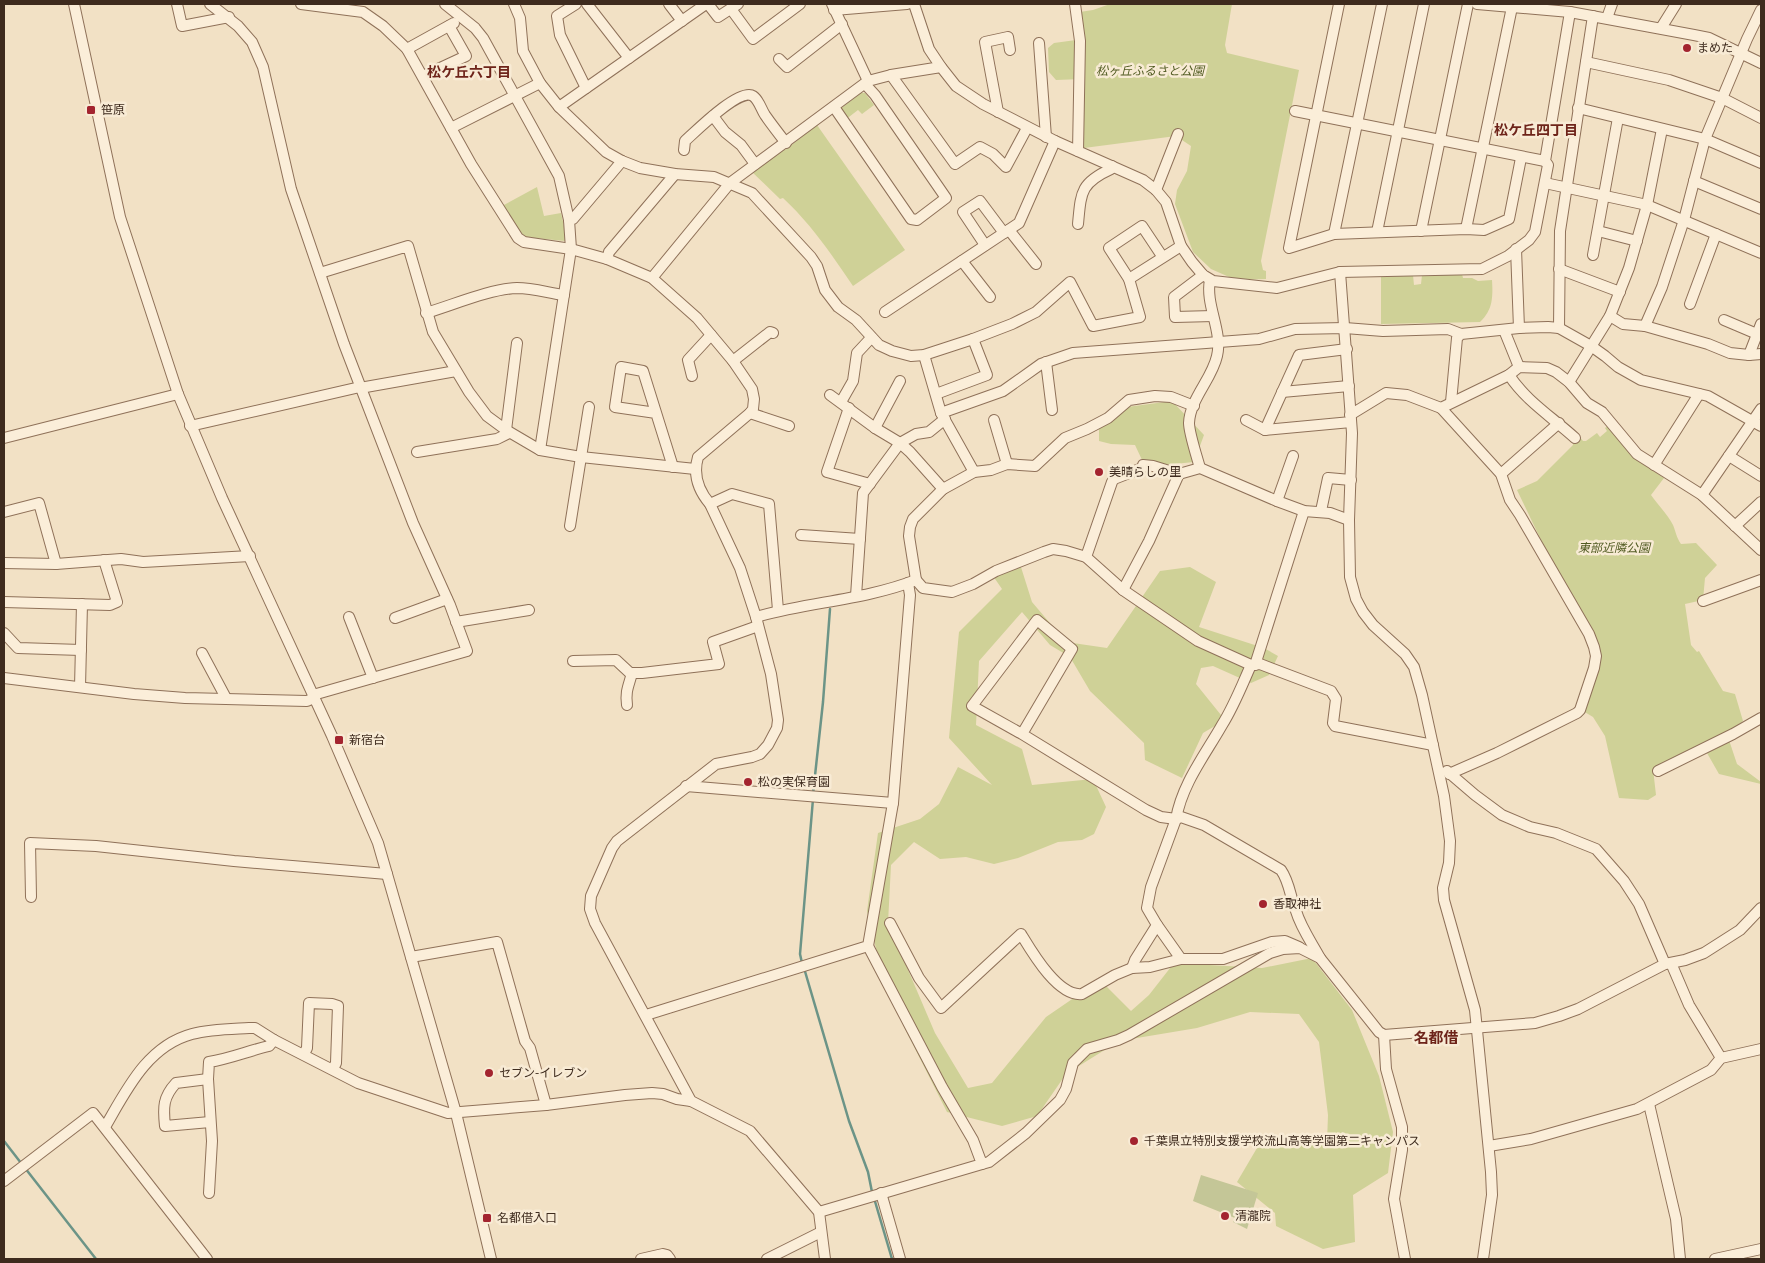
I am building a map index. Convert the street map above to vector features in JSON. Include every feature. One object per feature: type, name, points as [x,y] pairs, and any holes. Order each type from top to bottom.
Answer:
[{"type":"street","points":[[74,4],[120,217],[178,394],[190,426],[362,802],[378,843],[456,1114],[491,1259]]},
{"type":"street","points":[[178,4],[182,26],[229,18]]},
{"type":"street","points":[[4,678],[168,697],[307,701],[313,697],[372,678],[467,651],[413,523],[360,387],[320,273],[291,188],[263,66],[252,42],[229,18],[210,4]]},
{"type":"street","points":[[301,4],[363,12],[384,26],[407,49],[475,172],[518,238],[524,242],[571,249],[607,259],[652,278],[689,310],[733,361],[752,389],[754,399],[750,413],[698,457],[695,469],[696,478],[705,499],[710,504],[740,568],[757,621],[772,674],[778,720],[777,728],[768,745],[760,754],[752,758],[716,764],[617,841],[612,848],[591,896],[591,914],[691,1101]]},
{"type":"street","points":[[445,4],[464,18],[483,38],[559,176],[569,220],[571,249],[540,450]]},
{"type":"street","points":[[514,4],[520,18],[523,51],[540,83],[559,107],[606,152],[640,168],[675,174],[714,177],[752,193],[805,250],[817,266],[825,290],[838,307],[856,320],[879,345],[892,351],[911,356],[924,355],[973,339],[1036,312],[1070,282],[1093,326],[1140,317],[1129,279],[1109,248],[1142,226],[1162,256]]},
{"type":"street","points":[[576,4],[557,16],[560,36],[586,88]]},
{"type":"street","points":[[587,4],[629,58]]},
{"type":"street","points":[[669,4],[682,21]]},
{"type":"street","points":[[559,107],[707,4],[718,17],[734,6],[753,40],[800,4]]},
{"type":"street","points":[[834,108],[911,219],[917,220],[946,198],[867,82],[833,7],[907,4]]},
{"type":"street","points":[[914,4],[929,49],[956,86],[967,95],[1027,128],[1143,180],[1156,190],[1166,202],[1181,246],[1206,277],[1218,341],[1217,356],[1194,406],[1189,424],[1200,468]]},
{"type":"street","points":[[1075,4],[1080,41],[1078,151]]},
{"type":"street","points":[[1339,4],[1288,248],[1334,234],[1484,230],[1509,219],[1521,158]]},
{"type":"street","points":[[1334,234],[1382,4]]},
{"type":"street","points":[[1376,232],[1424,4]]},
{"type":"street","points":[[1421,231],[1468,4]]},
{"type":"street","points":[[1484,4],[1570,12],[1709,38],[1761,62]]},
{"type":"street","points":[[1606,18],[1612,4]]},
{"type":"street","points":[[1661,28],[1676,4]]},
{"type":"street","points":[[1466,229],[1512,6]]},
{"type":"street","points":[[1645,326],[1662,287],[1684,220],[1705,139],[1761,10]]},
{"type":"street","points":[[1213,316],[1175,317],[1174,297],[1206,277],[1258,287],[1277,288],[1340,272],[1482,269],[1503,259],[1516,249],[1535,232],[1548,165],[1545,161],[1570,12]]},
{"type":"street","points":[[1559,328],[1560,231],[1593,16]]},
{"type":"street","points":[[407,49],[464,18]]},
{"type":"street","points":[[779,59],[787,67],[842,24]]},
{"type":"street","points":[[423,76],[466,56],[449,26]]},
{"type":"street","points":[[998,112],[985,42],[1008,37],[1010,50]]},
{"type":"street","points":[[884,312],[1019,223],[1051,139],[1039,43]]},
{"type":"street","points":[[1586,62],[1669,80],[1722,98],[1761,118]]},
{"type":"street","points":[[652,278],[730,183],[867,82],[891,75],[941,67]]},
{"type":"street","points":[[891,75],[955,164],[980,147],[993,154],[1006,167],[1027,128]]},
{"type":"street","points":[[451,128],[540,83]]},
{"type":"street","points":[[684,150],[685,141],[713,116],[738,97],[748,94],[753,95],[786,143]]},
{"type":"street","points":[[1578,108],[1705,139],[1761,163]]},
{"type":"street","points":[[1295,111],[1521,158],[1545,161]]},
{"type":"street","points":[[713,116],[725,132],[741,145],[755,164]]},
{"type":"street","points":[[1593,255],[1618,118]]},
{"type":"street","points":[[1569,382],[1610,316],[1629,268],[1647,205],[1662,129]]},
{"type":"street","points":[[1156,190],[1178,134]]},
{"type":"street","points":[[569,220],[573,219],[622,161]]},
{"type":"street","points":[[1078,224],[1083,190],[1089,181],[1111,169],[1112,166]]},
{"type":"street","points":[[607,259],[609,252],[675,174]]},
{"type":"street","points":[[1694,181],[1761,208]]},
{"type":"street","points":[[1545,183],[1647,205],[1761,253]]},
{"type":"street","points":[[985,245],[963,212],[980,201],[1036,264]]},
{"type":"street","points":[[1598,231],[1637,241]]},
{"type":"street","points":[[1690,304],[1716,234]]},
{"type":"street","points":[[320,273],[408,246],[433,332],[469,392],[487,416],[507,432],[540,450],[581,457],[695,469]]},
{"type":"street","points":[[1129,279],[1162,256],[1181,246]]},
{"type":"street","points":[[1516,249],[1519,328]]},
{"type":"street","points":[[962,261],[990,297]]},
{"type":"street","points":[[1559,269],[1620,292]]},
{"type":"street","points":[[1340,272],[1351,419],[1350,577],[1356,599],[1363,612],[1405,654],[1414,667],[1444,796],[1450,841],[1443,888],[1444,900],[1475,1010],[1489,1146],[1492,1195],[1483,1259]]},
{"type":"street","points":[[426,313],[497,291],[524,289],[564,295]]},
{"type":"street","points":[[1610,316],[1623,324],[1645,326],[1708,344],[1730,353],[1761,354]]},
{"type":"street","points":[[1724,320],[1757,334]]},
{"type":"street","points":[[1749,355],[1761,324]]},
{"type":"street","points":[[856,596],[862,493],[900,443],[916,434],[929,432],[943,416],[1002,391],[1046,362],[1073,352],[1259,339],[1294,329],[1448,329],[1461,334],[1519,328],[1559,328],[1591,346],[1618,367],[1641,380],[1708,396],[1757,423]]},
{"type":"street","points":[[1504,330],[1520,367]]},
{"type":"street","points":[[733,361],[770,332],[773,334]]},
{"type":"street","points":[[1450,402],[1457,338],[1461,334]]},
{"type":"street","points":[[692,376],[688,360],[711,335]]},
{"type":"street","points":[[870,484],[827,472],[853,381],[857,353],[871,338]]},
{"type":"street","points":[[936,394],[987,375],[973,339]]},
{"type":"street","points":[[417,452],[497,439],[507,432],[518,343]]},
{"type":"street","points":[[1265,430],[1299,355],[1347,349]]},
{"type":"street","points":[[924,355],[943,416],[974,472]]},
{"type":"street","points":[[1046,362],[1052,410]]},
{"type":"street","points":[[1441,408],[1508,375],[1520,367],[1546,368],[1556,372],[1569,382],[1587,403],[1602,412],[1630,447],[1646,461],[1702,495],[1761,550]]},
{"type":"street","points":[[656,413],[615,407],[621,368],[643,371],[673,467]]},
{"type":"street","points":[[190,426],[360,387],[456,371]]},
{"type":"street","points":[[1508,375],[1527,398],[1575,438]]},
{"type":"street","points":[[875,428],[900,381]]},
{"type":"street","points":[[1282,392],[1349,386]]},
{"type":"street","points":[[1246,420],[1265,430],[1351,419],[1386,393],[1407,395],[1441,408],[1501,474],[1510,500],[1589,634],[1596,656],[1594,668],[1580,710],[1577,713],[1497,753],[1449,774]]},
{"type":"street","points":[[4,437],[178,394]]},
{"type":"street","points":[[1654,465],[1699,394]]},
{"type":"street","points":[[830,396],[900,443],[943,490]]},
{"type":"street","points":[[982,1164],[973,1140],[942,1087],[868,946],[893,804],[912,582],[910,527],[913,519],[943,490],[974,472],[991,470],[1006,464],[1036,466],[1064,438],[1108,418],[1130,400],[1155,396],[1171,397],[1194,406]]},
{"type":"street","points":[[570,526],[589,407]]},
{"type":"street","points":[[1702,495],[1728,456],[1757,423],[1761,409]]},
{"type":"street","points":[[750,413],[789,426]]},
{"type":"street","points":[[994,420],[1006,464]]},
{"type":"street","points":[[1501,474],[1559,423]]},
{"type":"street","points":[[1277,501],[1293,456]]},
{"type":"street","points":[[1728,456],[1761,476]]},
{"type":"street","points":[[1086,557],[1112,482],[1114,479],[1142,468],[1143,465],[1179,474],[1200,468],[1304,511],[1321,512],[1349,520]]},
{"type":"street","points":[[1123,590],[1150,541],[1179,474]]},
{"type":"street","points":[[1321,512],[1328,478],[1351,480]]},
{"type":"street","points":[[710,504],[732,494],[769,504],[778,610]]},
{"type":"street","points":[[1735,526],[1761,502]]},
{"type":"street","points":[[4,512],[39,503],[56,564]]},
{"type":"street","points":[[1181,959],[1147,908],[1151,887],[1176,819],[1178,808],[1194,771],[1223,724],[1253,665],[1304,511]]},
{"type":"street","points":[[801,535],[860,539]]},
{"type":"street","points":[[573,661],[616,660],[632,673],[719,664],[713,642],[778,610],[856,596],[912,582],[923,588],[952,592],[996,571],[1053,549],[1086,557],[1123,590],[1198,641],[1253,665],[1260,664],[1331,690],[1336,699],[1333,723],[1335,726],[1433,745]]},
{"type":"street","points":[[4,563],[56,564],[121,559],[143,562],[250,556]]},
{"type":"street","points":[[4,602],[110,605],[117,602],[104,560]]},
{"type":"street","points":[[1703,601],[1761,580]]},
{"type":"street","points":[[395,618],[447,600]]},
{"type":"street","points":[[80,687],[82,604]]},
{"type":"street","points":[[456,622],[529,610]]},
{"type":"street","points":[[349,617],[372,678]]},
{"type":"street","points":[[1022,734],[1072,649],[1037,620],[972,706],[1022,734],[1146,810],[1161,817],[1176,819],[1181,817],[1204,825],[1281,870],[1288,879],[1298,916],[1320,958],[1379,1032],[1384,1035],[1535,1023],[1559,1016],[1578,1009],[1668,963],[1685,960],[1704,953],[1740,930],[1761,908]]},
{"type":"street","points":[[4,633],[18,648],[80,650]]},
{"type":"street","points":[[202,653],[226,698]]},
{"type":"street","points":[[627,705],[626,687],[630,682],[632,673]]},
{"type":"street","points":[[1658,772],[1761,718]]},
{"type":"street","points":[[1436,759],[1449,774],[1502,815],[1530,827],[1556,833],[1596,849],[1624,881],[1639,904],[1689,1005],[1721,1058]]},
{"type":"street","points":[[686,786],[893,804]]},
{"type":"street","points":[[31,898],[30,843],[96,846],[234,861],[387,874]]},
{"type":"street","points":[[890,923],[919,978],[940,1008],[1021,934],[1033,953],[1062,988],[1072,993],[1082,994],[1115,975],[1132,968],[1150,967],[1181,959],[1223,959],[1272,942],[1285,941],[1320,958]]},
{"type":"street","points":[[1132,968],[1157,925]]},
{"type":"street","points":[[411,957],[497,942],[525,1041],[530,1048],[546,1105]]},
{"type":"street","points":[[646,1015],[868,946]]},
{"type":"street","points":[[819,1212],[989,1162],[1026,1133],[1060,1100],[1066,1089],[1073,1063],[1087,1049],[1118,1040],[1270,953],[1283,949],[1300,948]]},
{"type":"street","points":[[304,1054],[307,1048],[309,1003],[338,1006],[336,1063],[333,1069]]},
{"type":"street","points":[[105,1127],[139,1072],[156,1054],[173,1041],[202,1032],[249,1028],[255,1028],[274,1040],[358,1083],[448,1113],[456,1114],[546,1105],[625,1095],[663,1094],[691,1101],[750,1131],[819,1212],[825,1259]]},
{"type":"street","points":[[1384,1035],[1386,1070],[1402,1127],[1402,1150],[1394,1199],[1405,1259]]},
{"type":"street","points":[[209,1193],[212,1141],[208,1078],[209,1062],[228,1059],[269,1046],[274,1040]]},
{"type":"street","points":[[1489,1146],[1531,1139],[1637,1109],[1711,1070],[1721,1058],[1761,1049]]},
{"type":"street","points":[[208,1078],[176,1083],[168,1092],[163,1110],[165,1126],[210,1122]]},
{"type":"street","points":[[1649,1104],[1676,1219],[1680,1259]]},
{"type":"street","points":[[4,1181],[93,1113],[207,1259]]},
{"type":"street","points":[[875,1195],[900,1259]]},
{"type":"street","points":[[767,1259],[821,1232]]},
{"type":"street","points":[[1715,1259],[1761,1249]]},
{"type":"street","points":[[641,1259],[663,1254],[667,1255],[670,1259]]},
{"type":"green space","name":"松ヶ丘ふるさと公園","points":[[1110,4],[1232,4],[1225,45],[1227,53],[1299,70],[1261,261],[1263,270],[1266,271],[1266,279],[1236,280],[1211,269],[1193,252],[1175,204],[1177,190],[1187,171],[1191,146],[1176,136],[1084,148],[1081,142],[1083,79],[1056,80],[1049,72],[1048,48],[1054,43],[1076,40],[1073,13],[1093,10]]},
{"type":"green space","points":[[861,93],[865,93],[874,105],[862,114],[858,110],[845,120],[840,109]]},
{"type":"green space","points":[[817,125],[905,250],[853,286],[803,218],[751,171],[784,148],[785,150]]},
{"type":"green space","points":[[537,187],[544,216],[561,213],[567,239],[565,241],[524,237],[514,227],[502,206]]},
{"type":"green space","points":[[1462,274],[1463,278],[1472,278],[1478,281],[1492,280],[1490,308],[1480,322],[1381,324],[1381,276],[1413,275],[1414,285],[1421,284],[1422,275]]},
{"type":"green space","points":[[1172,401],[1204,435],[1194,462],[1164,465],[1143,462],[1135,445],[1111,444],[1099,441],[1099,428],[1127,407]]},
{"type":"green space","name":"東部近隣公園","points":[[1608,426],[1638,460],[1664,478],[1651,495],[1671,521],[1681,544],[1696,543],[1717,565],[1705,578],[1703,600],[1685,604],[1691,645],[1697,652],[1699,651],[1723,691],[1735,694],[1743,721],[1727,734],[1737,764],[1761,782],[1761,784],[1719,774],[1703,746],[1653,769],[1656,795],[1648,800],[1619,798],[1605,736],[1593,717],[1583,711],[1598,650],[1553,565],[1517,490],[1537,481],[1573,445],[1573,439],[1579,436],[1583,441],[1586,441],[1597,433],[1600,437],[1607,431],[1605,428]]},
{"type":"green space","points":[[1020,564],[1032,602],[1066,642],[1107,648],[1160,571],[1190,567],[1216,582],[1199,627],[1264,648],[1278,656],[1269,675],[1251,683],[1213,666],[1201,668],[1196,684],[1225,720],[1203,733],[1182,778],[1145,760],[1144,743],[1090,691],[1070,657],[1050,645],[1022,612],[979,661],[976,725],[1022,749],[1032,785],[1093,779],[1106,807],[1094,834],[1082,840],[1058,842],[1018,858],[994,864],[966,857],[940,859],[914,842],[891,865],[888,923],[935,1033],[968,1088],[992,1083],[1046,1017],[1100,980],[1131,1011],[1149,995],[1174,963],[1262,968],[1312,958],[1352,1010],[1379,1076],[1393,1132],[1388,1173],[1353,1195],[1355,1242],[1323,1249],[1276,1226],[1275,1213],[1237,1182],[1257,1148],[1327,1142],[1328,1115],[1319,1042],[1299,1014],[1250,1012],[1197,1028],[1119,1041],[1066,1074],[1037,1116],[1002,1126],[947,1112],[904,1027],[880,965],[867,911],[878,833],[920,819],[939,804],[958,767],[992,785],[949,738],[959,632],[1002,589],[993,576]]},
{"type":"green space","points":[[1201,1175],[1258,1193],[1247,1229],[1233,1222],[1235,1218],[1193,1201]]},
{"type":"waterway","points":[[813,794],[823,702],[830,609]]},
{"type":"waterway","points":[[802,963],[800,954],[813,799]]},
{"type":"waterway","points":[[804,968],[849,1121],[868,1172],[872,1192]]},
{"type":"waterway","points":[[4,1141],[21,1163]]},
{"type":"waterway","points":[[25,1168],[96,1259]]},
{"type":"waterway","points":[[874,1198],[892,1259]]},
{"type":"place","name":"まめた","points":[[1687,48]]},
{"type":"place","name":"笹原","points":[[91,110]]},
{"type":"place","name":"美晴らしの里","points":[[1099,472]]},
{"type":"place","name":"新宿台","points":[[339,740]]},
{"type":"place","name":"松の実保育園","points":[[748,782]]},
{"type":"place","name":"香取神社","points":[[1263,904]]},
{"type":"place","name":"セブン-イレブン","points":[[489,1073]]},
{"type":"place","name":"千葉県立特別支援学校流山高等学園第二キャンパス","points":[[1134,1141]]},
{"type":"place","name":"清瀧院","points":[[1225,1216]]},
{"type":"place","name":"名都借入口","points":[[487,1218]]},
{"type":"district","name":"松ケ丘六丁目","points":[[469,72]]},
{"type":"district","name":"松ケ丘四丁目","points":[[1536,130]]},
{"type":"district","name":"名都借","points":[[1436,1038]]}]
